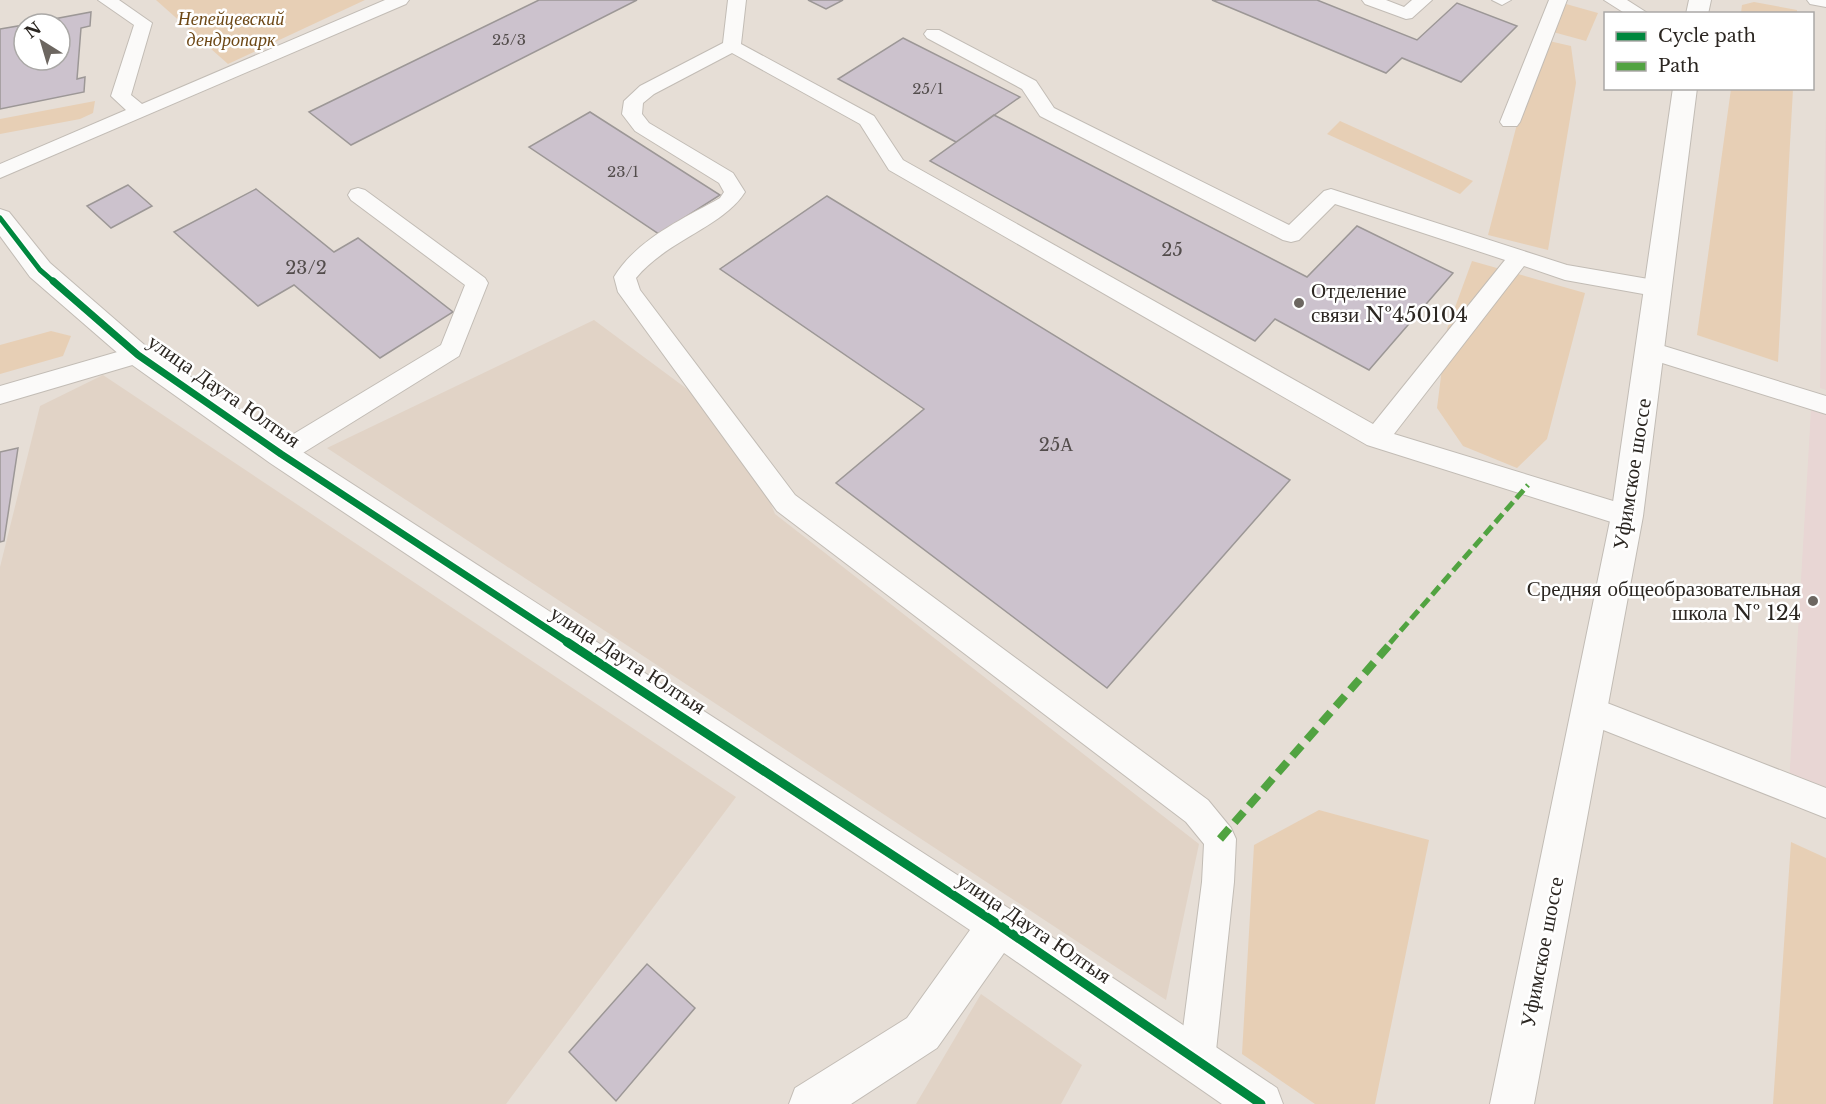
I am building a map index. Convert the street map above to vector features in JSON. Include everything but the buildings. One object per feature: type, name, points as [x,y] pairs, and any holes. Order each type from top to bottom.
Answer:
[{"type":"street","name":"Уфимское шоссе","points":[[1512,1104],[1627,516],[1652,351],[1685,90]]},
{"type":"street","name":"улица Даута Юлтыя","points":[[0,218],[40,270],[138,355],[281,454],[999,925],[1261,1104]]},
{"type":"street","points":[[811,1104],[922,1033],[999,925]]},
{"type":"lane","points":[[107,0],[142,23],[121,96],[140,112]]},
{"type":"lane","points":[[0,172],[400,0]]},
{"type":"lane","points":[[732,46],[737,0]]},
{"type":"lane","points":[[1371,0],[1406,14],[1423,0]]},
{"type":"lane","points":[[1510,122],[1558,0]]},
{"type":"lane","points":[[1613,0],[1637,12]]},
{"type":"lane","points":[[1816,0],[1826,2]]},
{"type":"lane","points":[[933,34],[1029,86],[1047,112],[1292,235],[1331,196],[1565,272],[1660,290]]},
{"type":"lane","points":[[732,46],[867,120],[896,165],[1376,438],[1627,516]]},
{"type":"lane","points":[[732,46],[648,90],[634,101],[632,114],[642,127],[726,178],[735,192],[726,203],[645,254],[633,265],[625,277],[629,292],[786,503],[1197,811],[1220,839],[1218,882],[1197,1060]]},
{"type":"lane","points":[[281,454],[451,350],[477,283],[358,195]]},
{"type":"lane","points":[[1376,438],[1519,257]]},
{"type":"lane","points":[[1652,351],[1826,405]]},
{"type":"lane","points":[[0,394],[138,355]]},
{"type":"lane","points":[[1589,710],[1826,803]]},
{"type":"shaded area","points":[[1826,112],[1826,390],[1820,388]]},
{"type":"shaded area","points":[[594,320],[741,429],[775,514],[1199,844],[1166,1000],[327,448]]},
{"type":"shaded area","points":[[103,375],[736,797],[506,1104],[0,1104],[0,567],[40,406]]},
{"type":"shaded area","name":"Средняя общеобразовательная школа № 124","points":[[1811,410],[1826,415],[1826,816],[1788,801]]},
{"type":"shaded area","points":[[981,994],[1082,1065],[1061,1104],[916,1104]]},
{"type":"green space","name":"Непейцевский дендропарк","points":[[156,0],[365,0],[228,64]]},
{"type":"green space","points":[[1754,2],[1797,10],[1797,12],[1741,12],[1742,5]]},
{"type":"green space","points":[[1566,4],[1598,13],[1586,41],[1553,32]]},
{"type":"green space","points":[[1549,41],[1571,46],[1576,83],[1548,250],[1488,235],[1517,124]]},
{"type":"green space","points":[[1731,90],[1793,90],[1778,362],[1697,335]]},
{"type":"green space","points":[[95,101],[93,113],[80,119],[0,134],[0,119]]},
{"type":"green space","points":[[1340,121],[1473,181],[1460,194],[1327,134]]},
{"type":"green space","points":[[1472,261],[1585,293],[1547,439],[1517,468],[1463,446],[1437,408],[1447,329]]},
{"type":"green space","points":[[51,331],[71,336],[63,356],[0,374],[0,345]]},
{"type":"green space","points":[[1319,810],[1429,840],[1375,1104],[1315,1104],[1242,1054],[1254,845]]},
{"type":"green space","points":[[1791,842],[1826,858],[1826,1104],[1773,1104]]},
{"type":"marked path","points":[[1220,839],[1528,485]]},
{"type":"cycle path","points":[[0,218],[40,270],[138,355],[281,454],[999,925],[1261,1104]]},
{"type":"place","name":"Отделение связи №450104","points":[[1299,303]]},
{"type":"place","name":"Средняя общеобразовательная школа № 124","points":[[1813,601]]}]
